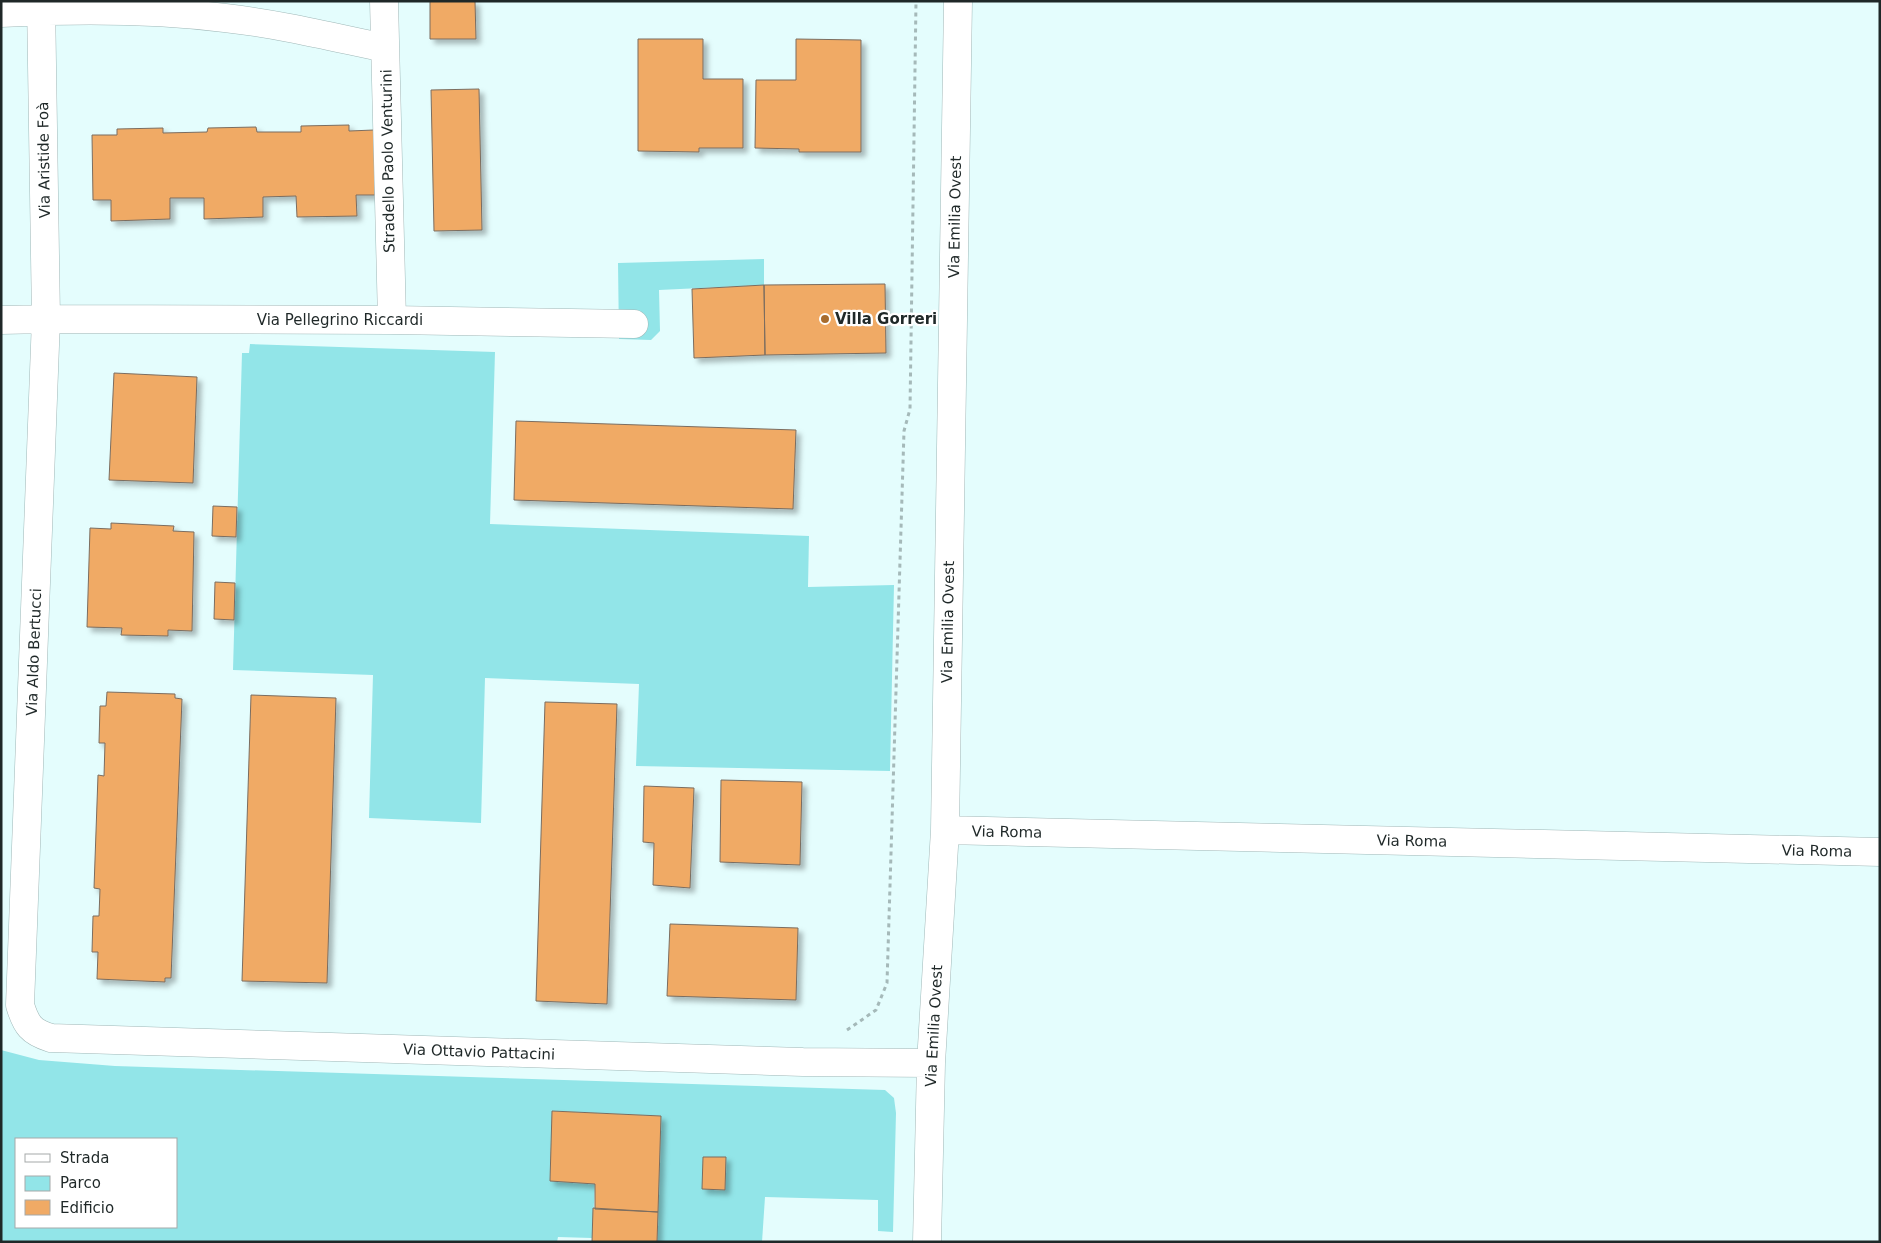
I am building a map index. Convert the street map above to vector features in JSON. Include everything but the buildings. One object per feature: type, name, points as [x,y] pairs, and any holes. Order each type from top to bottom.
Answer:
[{"type":"street","name":"Stradello Paolo Venturini","points":[[384,1],[392,320]]},
{"type":"street","name":"Via Emilia Ovest","points":[[928,1242],[931,1063],[945,830],[958,1]]},
{"type":"street","points":[[1,13],[41,6],[225,18],[295,29],[385,48]]},
{"type":"street","name":"Via Aristide Foà","points":[[41,6],[46,319]]},
{"type":"street","points":[[1,320],[46,319]]},
{"type":"street","name":"Via Pellegrino Riccardi","points":[[46,319],[392,320],[634,324]]},
{"type":"street","name":"Via Aldo Bertucci","points":[[30,1028],[20,1005],[46,319]]},
{"type":"street","name":"Via Roma","points":[[945,830],[1880,852]]},
{"type":"street","name":"Via Ottavio Pattacini","points":[[30,1028],[39,1034],[51,1038],[803,1062],[931,1063]]},
{"type":"path","points":[[845,1031],[876,1010],[887,984],[904,431],[910,409],[916,1]]},
{"type":"green space","points":[[764,259],[764,285],[659,290],[660,331],[651,340],[619,339],[618,263]]},
{"type":"green space","points":[[250,344],[495,352],[490,524],[809,536],[808,587],[894,585],[890,771],[636,766],[639,684],[485,678],[481,823],[369,818],[373,675],[233,670],[242,353],[249,353]]},
{"type":"green space","points":[[1,1050],[39,1060],[115,1066],[885,1090],[894,1098],[896,1113],[893,1232],[878,1231],[878,1200],[765,1197],[762,1242],[657,1242],[661,1116],[553,1111],[550,1181],[595,1184],[592,1238],[558,1237],[557,1242],[1,1242]]},
{"type":"place","name":"Villa Gorreri","points":[[825,319]]}]
